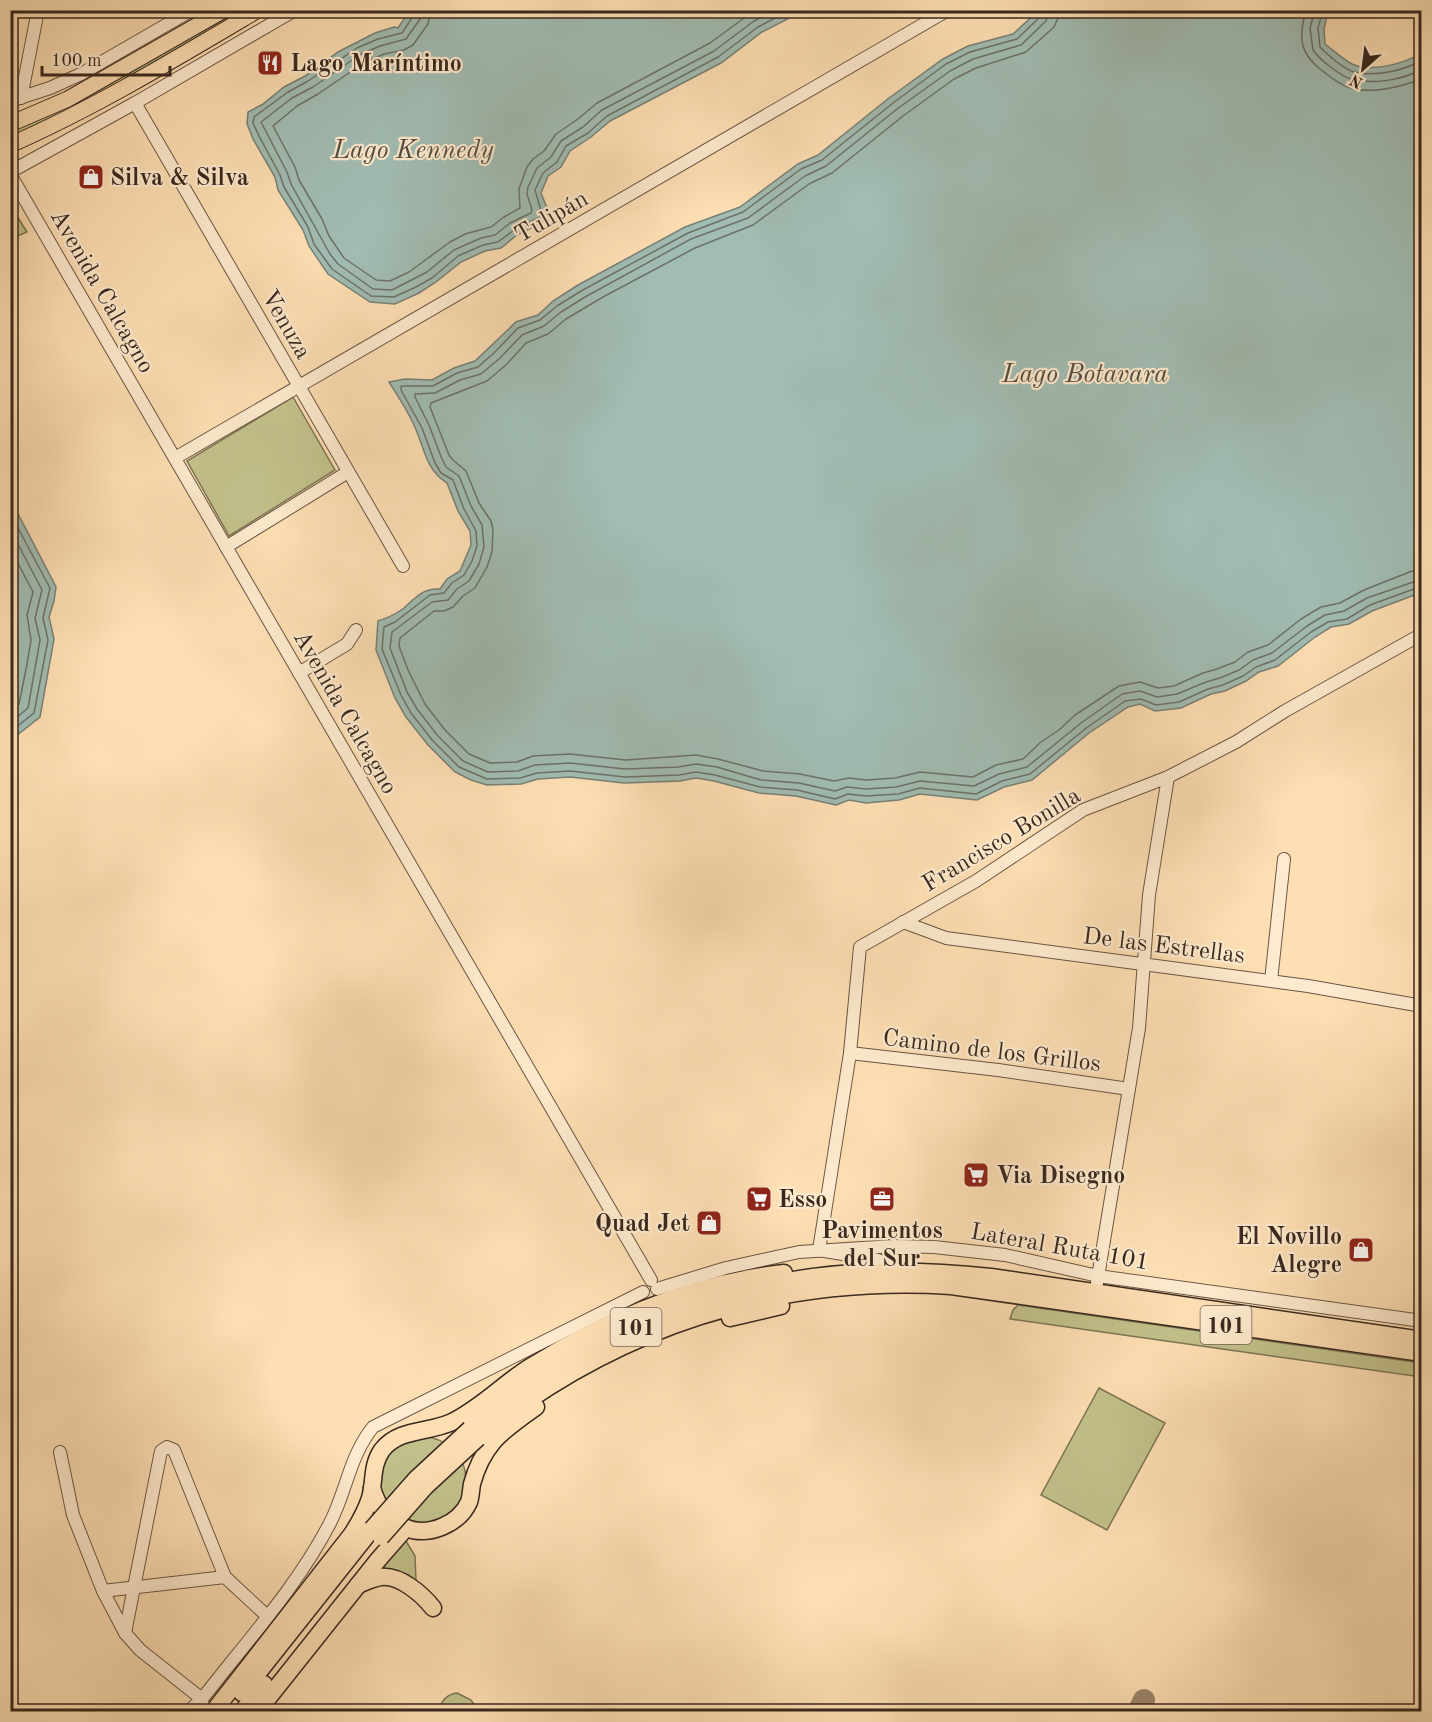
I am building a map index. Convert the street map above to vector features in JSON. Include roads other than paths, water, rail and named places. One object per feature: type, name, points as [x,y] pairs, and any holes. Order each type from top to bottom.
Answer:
[{"type":"highway","points":[[208,1705],[352,1534],[367,1508],[375,1463],[383,1449],[394,1439],[454,1422],[528,1368],[562,1348],[614,1322],[666,1300],[719,1284],[761,1275],[850,1266],[894,1266],[913,1272]]},
{"type":"highway","name":"101","points":[[242,1712],[416,1479],[474,1433],[519,1390],[572,1358],[648,1322],[729,1294],[785,1282],[849,1273],[946,1272],[1422,1340]]},
{"type":"highway","points":[[372,1488],[385,1515],[397,1525],[427,1531],[442,1528],[455,1520],[469,1502],[478,1467],[494,1441],[565,1388],[653,1343],[725,1320],[849,1294],[863,1286]]},
{"type":"highway","name":"101","points":[[474,1433],[582,1366],[663,1328],[723,1308],[785,1294],[863,1286],[951,1286],[1422,1353]]},
{"type":"highway","points":[[424,1431],[443,1435],[459,1446],[469,1462],[473,1480]]},
{"type":"highway","points":[[257,1712],[357,1585],[406,1528]]},
{"type":"highway","name":"101","points":[[226,1712],[377,1533]]},
{"type":"highway","points":[[357,1585],[382,1577],[391,1578],[424,1596],[433,1608]]},
{"type":"main road","points":[[10,124],[68,99],[224,10]]},
{"type":"main road","points":[[10,145],[51,127],[101,100],[258,10]]},
{"type":"street","points":[[16,99],[38,10]]},
{"type":"street","points":[[16,99],[81,75],[192,10]]},
{"type":"street","points":[[10,173],[295,10]]},
{"type":"street","name":"Tulipán","points":[[175,459],[948,10]]},
{"type":"street","name":"Venuza","points":[[135,103],[403,566]]},
{"type":"street","name":"Avenida Calcagno","points":[[10,173],[648,1283]]},
{"type":"street","points":[[226,547],[348,472]]},
{"type":"street","points":[[299,673],[347,644],[356,630]]},
{"type":"street","name":"Francisco Bonilla","points":[[850,1053],[860,947],[976,881],[1083,810],[1168,777],[1236,742],[1285,711],[1422,634]]},
{"type":"street","points":[[1095,1293],[1140,1017],[1149,895],[1168,777]]},
{"type":"street","points":[[1271,981],[1284,859]]},
{"type":"street","name":"De las Estrellas","points":[[903,922],[946,938],[1271,981],[1422,1006]]},
{"type":"street","points":[[850,1053],[819,1250],[878,1260],[894,1266]]},
{"type":"street","name":"Camino de los Grillos","points":[[850,1053],[998,1070],[1129,1089]]},
{"type":"street","name":"Lateral Ruta 101","points":[[188,1712],[208,1705],[297,1575],[330,1523],[361,1442],[373,1427],[648,1283],[768,1257],[819,1250],[894,1246],[972,1250],[1035,1260],[1098,1276],[1422,1322]]},
{"type":"street","points":[[125,1633],[160,1451],[167,1447],[174,1450],[225,1577],[267,1616]]},
{"type":"street","points":[[60,1452],[73,1515],[103,1591],[125,1633],[140,1650],[208,1705],[203,1712]]},
{"type":"street","points":[[355,1459],[375,1463]]},
{"type":"street","points":[[103,1591],[225,1577]]},
{"type":"water","name":"Lago Kennedy","points":[[410,10],[803,11],[762,32],[721,63],[610,121],[570,151],[561,167],[548,176],[541,193],[551,218],[517,235],[501,248],[485,251],[461,262],[419,293],[395,304],[370,302],[328,274],[309,246],[303,230],[278,190],[275,177],[253,139],[247,124],[248,112],[338,52],[375,33],[394,27],[398,28]]},
{"type":"water","name":"Lago Botavara","points":[[1038,11],[1328,11],[1324,29],[1325,44],[1352,64],[1360,67],[1388,66],[1421,53],[1421,590],[1417,594],[1372,611],[1349,624],[1331,627],[1278,666],[1259,672],[1225,691],[1211,694],[1181,708],[1155,711],[1140,704],[1128,707],[1089,733],[1032,780],[1004,787],[977,800],[920,794],[899,800],[866,803],[849,800],[836,805],[796,796],[759,793],[696,778],[680,781],[624,783],[570,777],[538,779],[521,784],[487,785],[455,772],[428,745],[406,717],[395,698],[376,650],[378,621],[398,612],[424,592],[440,589],[447,579],[460,571],[471,545],[470,531],[458,511],[447,483],[429,464],[417,431],[389,382],[405,379],[432,380],[454,368],[475,361],[516,322],[538,315],[553,301],[578,285],[685,227],[740,207],[798,164],[818,155],[889,98],[943,59],[968,46],[1013,34]]},
{"type":"water","points":[[11,506],[15,508],[56,587],[49,617],[54,639],[40,717],[11,740]]},
{"type":"place","name":"Lago Maríntimo","points":[[270,63]]},
{"type":"place","name":"Silva & Silva","points":[[91,177]]},
{"type":"place","name":"Via Disegno","points":[[976,1175]]},
{"type":"place","name":"Esso","points":[[759,1199]]},
{"type":"place","name":"Pavimentos del Sur","points":[[882,1199]]},
{"type":"place","name":"Quad Jet","points":[[709,1223]]},
{"type":"place","name":"El Novillo Alegre","points":[[1361,1250]]}]
